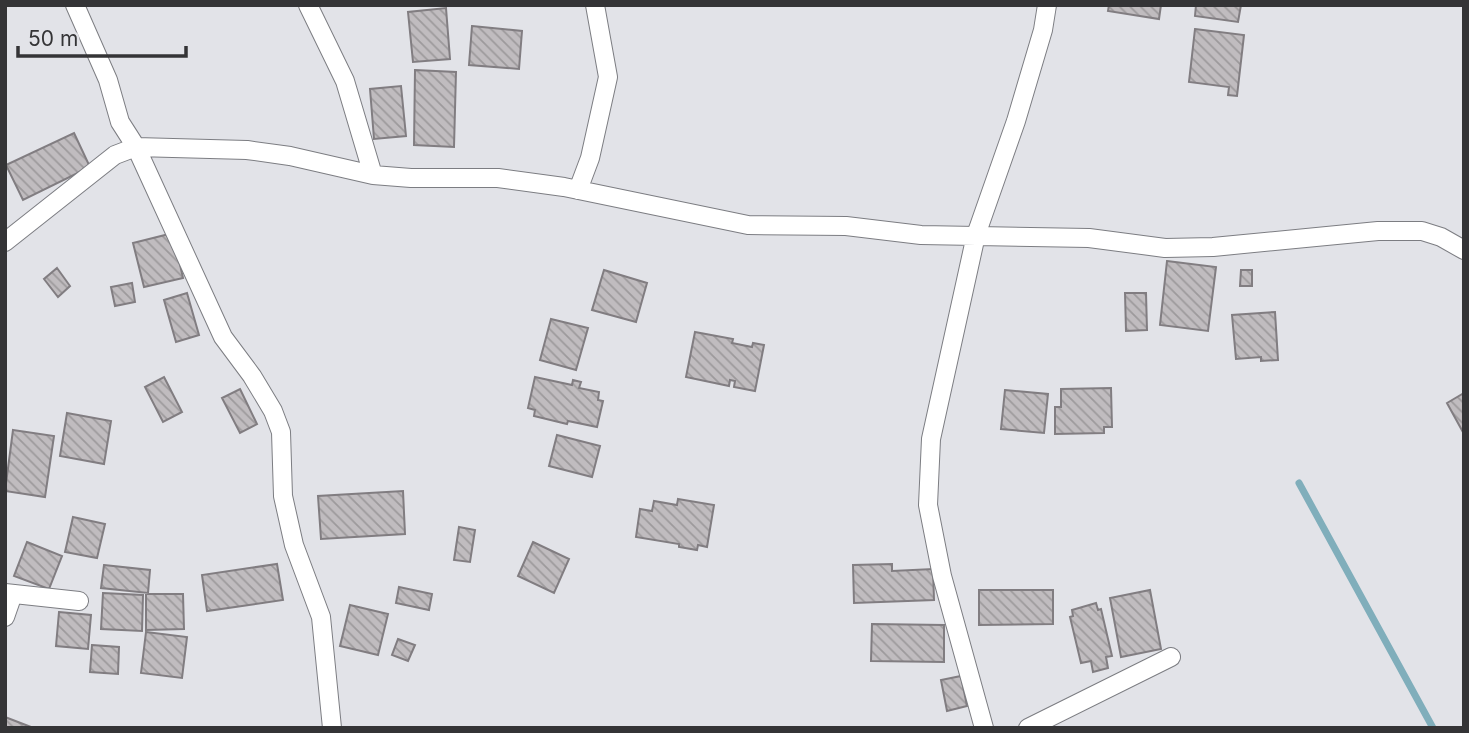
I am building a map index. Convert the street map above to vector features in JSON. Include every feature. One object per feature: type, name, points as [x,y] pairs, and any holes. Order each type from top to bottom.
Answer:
[{"type":"street","points":[[75,5],[108,80],[120,122],[136,147],[223,337],[252,376],[273,411],[281,432],[283,496],[294,545],[321,617],[332,728]]},
{"type":"street","points":[[308,5],[345,81],[373,175]]},
{"type":"street","points":[[578,190],[590,158],[608,77],[596,5]]},
{"type":"street","points":[[984,728],[942,576],[928,505],[931,439],[976,235],[1016,121],[1043,30],[1047,5]]},
{"type":"street","points":[[5,242],[115,155],[136,147],[247,149],[373,175],[498,178],[578,190],[748,225],[846,226],[921,235],[1090,238],[1165,248],[1213,247],[1378,231],[1422,231],[1441,237],[1464,250]]},
{"type":"street","points":[[5,617],[9,593],[79,601]]},
{"type":"street","points":[[1028,728],[1171,657]]},
{"type":"building","points":[[1109,5],[1161,5],[1159,19],[1108,11]]},
{"type":"building","points":[[1196,5],[1241,5],[1238,22],[1195,16]]},
{"type":"building","points":[[446,8],[450,59],[413,62],[408,12]]},
{"type":"building","points":[[472,26],[522,31],[519,69],[469,65]]},
{"type":"building","points":[[1195,29],[1244,35],[1237,96],[1228,95],[1229,87],[1189,82]]},
{"type":"building","points":[[415,70],[456,72],[454,147],[414,145]]},
{"type":"building","points":[[401,86],[406,136],[374,139],[370,89]]},
{"type":"building","points":[[74,133],[90,167],[23,200],[6,165]]},
{"type":"building","points":[[173,233],[183,278],[144,287],[133,243]]},
{"type":"building","points":[[1167,261],[1216,267],[1208,331],[1160,325]]},
{"type":"building","points":[[57,268],[70,286],[58,297],[44,279]]},
{"type":"building","points":[[604,270],[647,283],[636,322],[592,310]]},
{"type":"building","points":[[1241,270],[1252,270],[1252,286],[1240,286]]},
{"type":"building","points":[[132,283],[135,302],[115,306],[111,287]]},
{"type":"building","points":[[187,293],[199,335],[176,342],[164,300]]},
{"type":"building","points":[[1125,293],[1146,293],[1147,330],[1126,331]]},
{"type":"building","points":[[1275,312],[1278,360],[1261,361],[1261,357],[1236,359],[1232,315]]},
{"type":"building","points":[[551,319],[588,328],[576,370],[540,360]]},
{"type":"building","points":[[695,332],[733,339],[732,343],[752,347],[753,343],[764,345],[755,391],[734,387],[735,381],[730,380],[729,386],[686,377]]},
{"type":"building","points":[[164,377],[182,412],[163,422],[145,387]]},
{"type":"building","points":[[535,377],[572,385],[573,380],[581,382],[579,388],[599,392],[598,400],[603,401],[597,427],[568,421],[567,424],[534,416],[535,410],[528,408]]},
{"type":"building","points":[[1111,388],[1112,427],[1104,427],[1104,433],[1055,434],[1055,407],[1061,407],[1061,389]]},
{"type":"building","points":[[240,389],[257,424],[240,433],[222,398]]},
{"type":"building","points":[[1005,390],[1048,394],[1044,433],[1001,429]]},
{"type":"building","points":[[1464,393],[1464,434],[1447,403]]},
{"type":"building","points":[[67,413],[111,421],[104,464],[60,456]]},
{"type":"building","points":[[13,430],[54,436],[45,497],[5,491]]},
{"type":"building","points":[[557,435],[600,446],[592,477],[549,466]]},
{"type":"building","points":[[403,491],[405,534],[321,539],[318,496]]},
{"type":"building","points":[[678,499],[714,505],[707,547],[698,545],[697,550],[679,547],[679,544],[636,537],[640,509],[652,511],[654,501],[677,505]]},
{"type":"building","points":[[73,517],[105,524],[97,558],[65,552]]},
{"type":"building","points":[[459,527],[475,530],[470,562],[454,560]]},
{"type":"building","points":[[27,542],[62,556],[49,589],[14,576]]},
{"type":"building","points":[[533,542],[569,559],[554,593],[518,576]]},
{"type":"building","points":[[277,564],[283,600],[207,611],[202,575]]},
{"type":"building","points":[[892,564],[892,571],[933,569],[934,600],[854,603],[853,565]]},
{"type":"building","points":[[104,565],[150,570],[148,593],[101,588]]},
{"type":"building","points":[[399,587],[432,594],[429,610],[396,603]]},
{"type":"building","points":[[979,590],[1053,590],[1053,624],[979,625]]},
{"type":"building","points":[[1150,590],[1161,649],[1121,657],[1110,598]]},
{"type":"building","points":[[103,593],[143,595],[142,631],[101,629]]},
{"type":"building","points":[[146,594],[183,594],[184,629],[146,630]]},
{"type":"building","points":[[1096,603],[1098,610],[1101,609],[1112,656],[1106,657],[1108,668],[1093,672],[1091,661],[1081,663],[1070,617],[1073,616],[1072,610]]},
{"type":"building","points":[[350,605],[388,614],[378,655],[340,646]]},
{"type":"building","points":[[59,612],[91,615],[88,649],[56,646]]},
{"type":"building","points":[[872,624],[944,625],[944,662],[871,661]]},
{"type":"building","points":[[146,632],[187,637],[182,678],[141,673]]},
{"type":"building","points":[[398,639],[415,645],[408,661],[392,655]]},
{"type":"building","points":[[92,645],[119,647],[118,674],[90,672]]},
{"type":"building","points":[[961,676],[967,706],[947,711],[941,680]]},
{"type":"building","points":[[5,717],[31,727],[31,728],[5,728]]},
{"type":"waterway","points":[[1299,483],[1433,728]]}]
